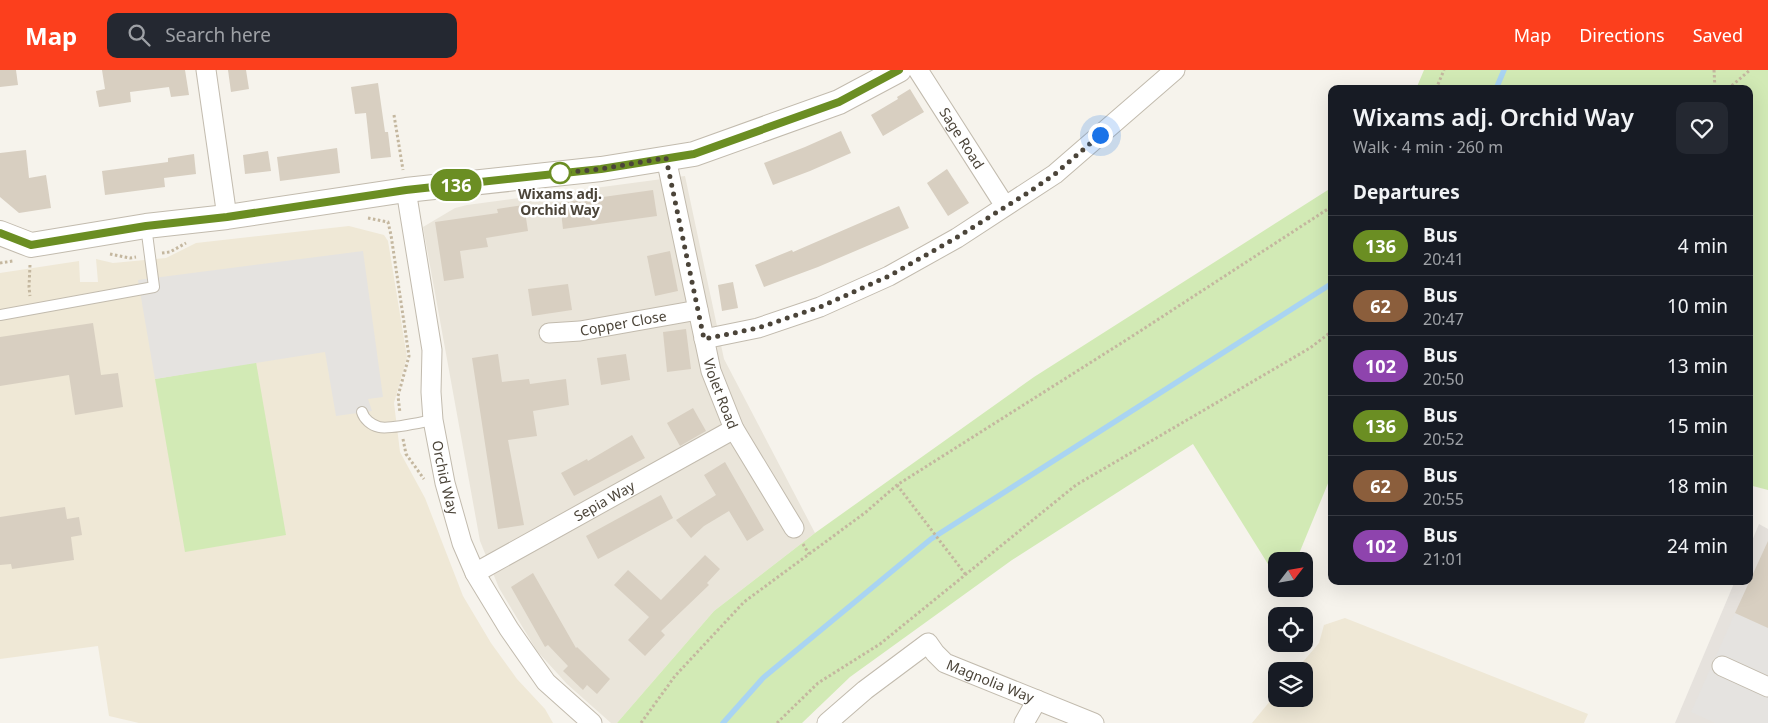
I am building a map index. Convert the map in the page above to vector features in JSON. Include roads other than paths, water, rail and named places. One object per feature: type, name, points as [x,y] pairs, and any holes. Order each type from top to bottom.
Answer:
[{"type":"street","points":[[206,70],[227,217]]},
{"type":"street","points":[[0,233],[31,251],[146,226],[227,217],[406,190],[601,169],[694,154],[839,102],[899,70]]},
{"type":"street","name":"Sage Road","points":[[918,70],[1005,206]]},
{"type":"street","points":[[704,339],[758,328],[820,307],[889,276],[956,238],[1055,174],[1175,70]]},
{"type":"street","name":"Violet Road","points":[[666,158],[711,371],[734,429],[794,528]]},
{"type":"street","name":"Orchid Way","points":[[406,190],[432,350],[431,392],[433,420],[452,514],[475,573],[509,629],[546,682],[592,723]]},
{"type":"street","name":"Copper Close","points":[[549,333],[580,331],[698,310]]},
{"type":"street","name":"Sepia Way","points":[[475,573],[734,429]]},
{"type":"street","name":"Magnolia Way","points":[[827,723],[865,690],[928,644],[945,663],[1094,723]]},
{"type":"street","points":[[1722,666],[1768,687]]},
{"type":"street","points":[[1024,723],[1037,700]]},
{"type":"lane","points":[[0,315],[154,287],[146,226]]},
{"type":"lane","points":[[362,412],[364,419],[379,427],[401,426],[433,420]]},
{"type":"waterway","points":[[1498,85],[1504,70]]},
{"type":"waterway","points":[[723,723],[763,678],[931,539],[1328,286]]},
{"type":"place","name":"Wixams adj. Orchid Way","points":[[560,173]]}]
